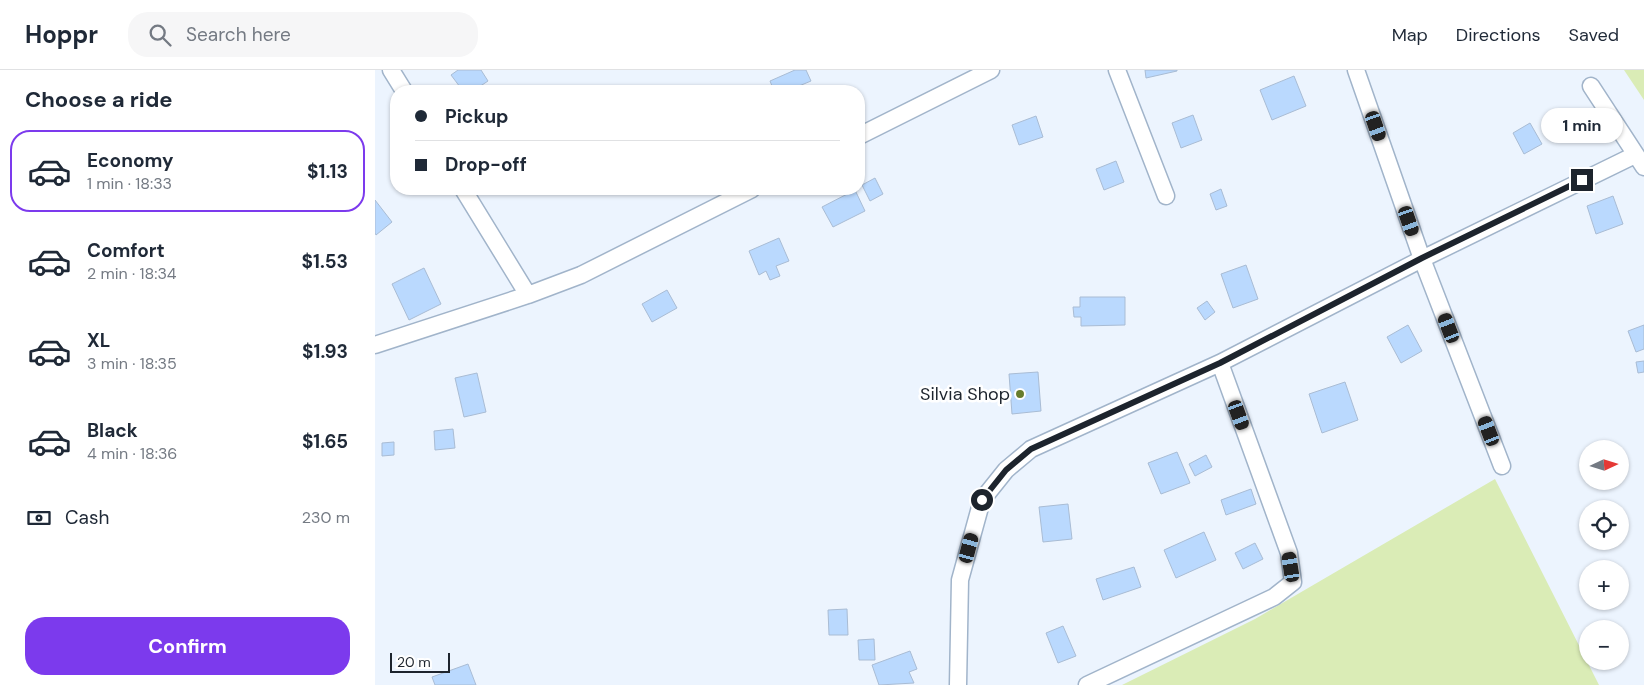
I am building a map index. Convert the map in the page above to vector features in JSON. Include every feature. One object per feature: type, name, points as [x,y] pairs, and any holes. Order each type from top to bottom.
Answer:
[{"type":"street","points":[[391,70],[400,85]]},
{"type":"street","points":[[865,133],[991,70]]},
{"type":"street","points":[[1117,70],[1167,196]]},
{"type":"street","points":[[1356,70],[1422,258],[1502,466]]},
{"type":"street","points":[[958,685],[960,580],[982,500],[1006,470],[1031,449],[1220,363],[1422,258],[1640,161],[1591,86]]},
{"type":"street","points":[[467,195],[528,295]]},
{"type":"street","points":[[375,345],[528,295],[581,275],[740,195]]},
{"type":"street","points":[[1087,685],[1274,597],[1293,582],[1289,552],[1220,363]]},
{"type":"green space","points":[[1624,70],[1644,70],[1644,100]]},
{"type":"green space","points":[[1495,479],[1579,645],[1579,670],[1591,670],[1599,685],[1122,685],[1255,619]]},
{"type":"building","points":[[458,70],[481,70],[488,81],[482,85],[458,85],[451,75]]},
{"type":"building","points":[[795,70],[806,70],[811,81],[801,85],[772,85],[770,81]]},
{"type":"building","points":[[1145,70],[1177,70],[1177,71],[1146,78]]},
{"type":"building","points":[[1294,76],[1306,106],[1272,120],[1260,90]]},
{"type":"building","points":[[1193,115],[1202,140],[1181,148],[1172,123]]},
{"type":"building","points":[[1036,116],[1043,137],[1019,145],[1012,125]]},
{"type":"building","points":[[1530,123],[1542,144],[1524,154],[1513,133]]},
{"type":"building","points":[[1116,161],[1124,182],[1104,190],[1096,169]]},
{"type":"building","points":[[875,178],[883,194],[870,201],[865,191],[865,183]]},
{"type":"building","points":[[1221,189],[1227,206],[1216,210],[1210,194]]},
{"type":"building","points":[[845,195],[857,195],[865,211],[833,227],[822,207]]},
{"type":"building","points":[[1613,196],[1623,224],[1596,234],[1587,206]]},
{"type":"building","points":[[375,200],[392,222],[376,235],[375,233]]},
{"type":"building","points":[[779,238],[789,261],[776,266],[780,276],[770,280],[766,271],[759,275],[749,251]]},
{"type":"building","points":[[1246,265],[1258,299],[1233,308],[1221,274]]},
{"type":"building","points":[[424,268],[441,304],[409,320],[392,284]]},
{"type":"building","points":[[667,290],[677,308],[652,322],[642,304]]},
{"type":"building","points":[[1080,297],[1125,297],[1125,325],[1081,326],[1081,317],[1074,317],[1073,307],[1080,307]]},
{"type":"building","points":[[1207,301],[1215,312],[1205,320],[1197,308]]},
{"type":"building","points":[[1408,325],[1422,351],[1401,363],[1387,337]]},
{"type":"building","points":[[1644,325],[1644,349],[1636,352],[1628,331]]},
{"type":"building","points":[[1644,361],[1644,372],[1638,373],[1636,362]]},
{"type":"building","points":[[1038,372],[1041,411],[1012,414],[1009,374]]},
{"type":"building","points":[[477,373],[486,412],[464,417],[455,378]]},
{"type":"building","points":[[1345,382],[1358,420],[1322,433],[1309,394]]},
{"type":"building","points":[[453,429],[455,448],[435,450],[434,431]]},
{"type":"building","points":[[394,442],[394,455],[382,456],[382,443]]},
{"type":"building","points":[[1177,452],[1190,483],[1161,494],[1148,463]]},
{"type":"building","points":[[1206,455],[1212,467],[1195,476],[1189,464]]},
{"type":"building","points":[[1251,489],[1256,504],[1226,515],[1221,500]]},
{"type":"building","points":[[1068,504],[1072,539],[1043,542],[1039,507]]},
{"type":"building","points":[[1204,532],[1216,560],[1176,578],[1164,550]]},
{"type":"building","points":[[1255,543],[1263,559],[1243,569],[1235,553]]},
{"type":"building","points":[[1134,567],[1141,587],[1103,600],[1096,579]]},
{"type":"building","points":[[847,609],[848,635],[829,635],[828,610]]},
{"type":"building","points":[[1063,626],[1076,656],[1058,663],[1046,633]]},
{"type":"building","points":[[874,639],[875,660],[859,660],[858,640]]},
{"type":"building","points":[[910,651],[917,669],[909,672],[914,683],[879,685],[872,665]]},
{"type":"building","points":[[468,664],[476,685],[435,685],[432,677]]},
{"type":"place","name":"Silvia Shop","points":[[1020,394]]},
{"type":"route","points":[[982,500],[1006,470],[1031,449],[1220,363],[1422,258],[1582,180]]}]
